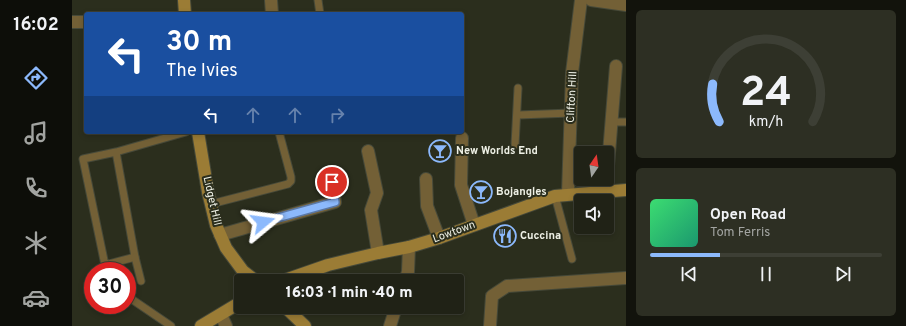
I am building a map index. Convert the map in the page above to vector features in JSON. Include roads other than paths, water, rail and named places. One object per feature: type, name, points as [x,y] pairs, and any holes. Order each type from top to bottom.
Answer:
[{"type":"main road","points":[[184,0],[185,12]]},
{"type":"main road","name":"Lidget Hill","points":[[198,134],[216,225],[226,248],[247,274]]},
{"type":"main road","name":"Lowtown","points":[[302,274],[328,265],[409,247],[439,238],[554,196],[568,194],[596,186]]},
{"type":"main road","name":"Lowtown","points":[[614,186],[626,190]]},
{"type":"main road","points":[[202,326],[234,307]]},
{"type":"main road","points":[[292,314],[305,326]]},
{"type":"street","points":[[271,0],[272,12]]},
{"type":"street","name":"Clifton Hill","points":[[568,194],[572,73],[581,0]]},
{"type":"street","points":[[591,0],[626,4]]},
{"type":"street","points":[[72,22],[84,22]]},
{"type":"street","points":[[610,146],[616,66]]},
{"type":"street","points":[[462,138],[461,185],[474,225]]},
{"type":"street","points":[[368,151],[377,193],[371,210],[378,253]]},
{"type":"street","points":[[426,179],[427,206],[439,238]]},
{"type":"street","points":[[220,235],[335,202],[332,182]]},
{"type":"street","points":[[407,274],[409,247]]},
{"type":"street","points":[[490,326],[492,296],[507,286],[626,278]]},
{"type":"street","points":[[390,326],[394,314]]},
{"type":"street","points":[[221,315],[226,326]]},
{"type":"lane","points":[[318,0],[320,12]]},
{"type":"lane","points":[[515,145],[518,115],[518,88]]},
{"type":"lane","points":[[518,115],[570,113]]},
{"type":"lane","points":[[612,122],[626,122]]},
{"type":"lane","points":[[135,257],[105,265],[82,159],[116,152],[179,134]]},
{"type":"lane","points":[[211,204],[288,184],[291,181],[280,134]]},
{"type":"lane","points":[[116,152],[135,257],[141,281]]},
{"type":"lane","points":[[554,196],[572,259]]},
{"type":"lane","points":[[136,302],[171,326]]},
{"type":"place","name":"New Worlds End","points":[[440,151]]},
{"type":"place","name":"Bojangles","points":[[481,192]]},
{"type":"place","name":"Cuccina","points":[[505,236]]}]
